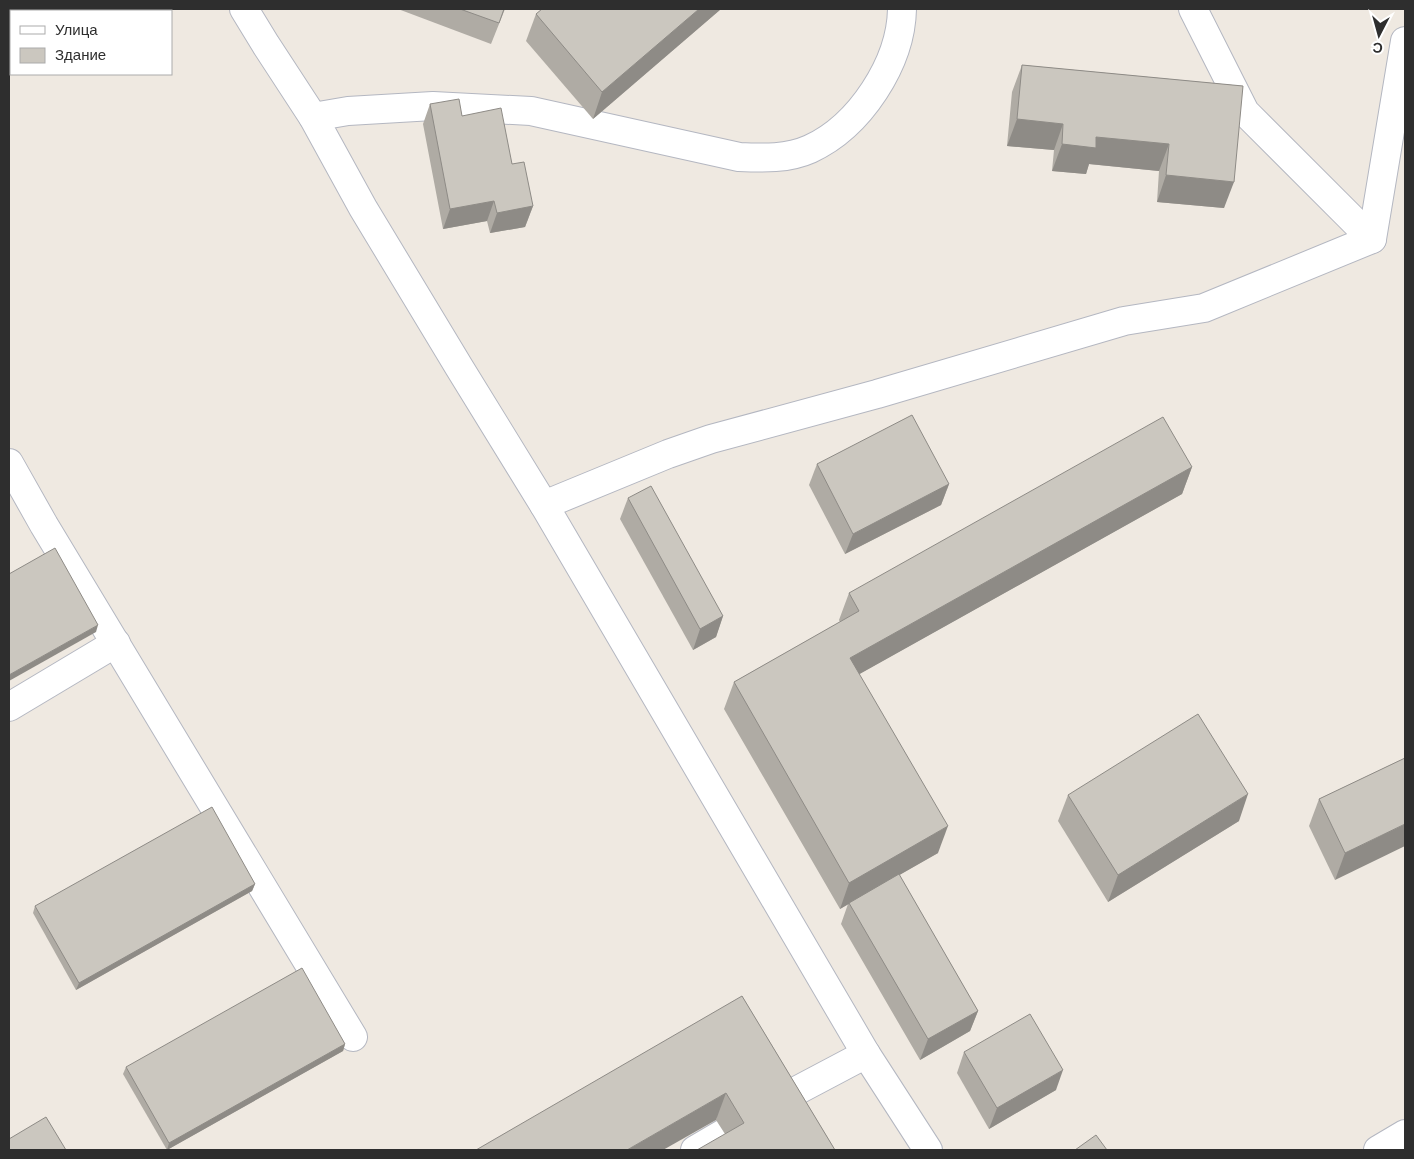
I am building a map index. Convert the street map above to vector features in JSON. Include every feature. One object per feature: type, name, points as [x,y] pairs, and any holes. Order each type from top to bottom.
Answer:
[{"type":"street","points":[[244,9],[313,117],[368,216],[544,505],[866,1054],[928,1150]]},
{"type":"street","points":[[313,117],[348,111],[433,106],[531,111],[739,157],[771,159],[809,149],[838,133],[866,104],[891,60],[902,21],[902,9]]},
{"type":"street","points":[[1193,9],[1245,112],[1372,239]]},
{"type":"street","points":[[1372,239],[1405,40]]},
{"type":"street","points":[[544,505],[668,454],[711,439],[868,396],[1124,321],[1204,308],[1372,239]]},
{"type":"street","points":[[9,463],[353,1037]]},
{"type":"street","points":[[9,706],[116,644]]},
{"type":"street","points":[[779,1100],[866,1054]]},
{"type":"street","points":[[694,1150],[724,1133]]},
{"type":"street","points":[[1378,1150],[1405,1134]]},
{"type":"building","points":[[460,9],[504,9],[499,23]]},
{"type":"building","points":[[542,9],[699,9],[602,92],[536,14]]},
{"type":"building","points":[[1022,65],[1243,86],[1234,182],[1166,175],[1169,144],[1096,137],[1096,148],[1062,144],[1063,124],[1017,119]]},
{"type":"building","points":[[459,99],[462,116],[501,108],[512,164],[524,162],[533,206],[497,213],[494,201],[450,209],[430,104]]},
{"type":"building","points":[[912,415],[949,484],[853,534],[817,464]]},
{"type":"building","points":[[1163,417],[1192,467],[850,658],[948,826],[849,883],[734,682],[859,611],[849,593]]},
{"type":"building","points":[[651,486],[723,616],[700,629],[628,498]]},
{"type":"building","points":[[55,548],[98,625],[9,675],[9,574]]},
{"type":"building","points":[[1198,714],[1248,794],[1118,875],[1068,795]]},
{"type":"building","points":[[1405,758],[1405,824],[1345,853],[1319,799]]},
{"type":"building","points":[[212,807],[255,884],[79,983],[35,906]]},
{"type":"building","points":[[899,874],[978,1011],[928,1039],[849,903]]},
{"type":"building","points":[[302,968],[345,1044],[169,1143],[126,1067]]},
{"type":"building","points":[[742,996],[835,1150],[697,1150],[744,1123],[726,1093],[627,1150],[476,1150]]},
{"type":"building","points":[[1030,1014],[1063,1070],[997,1108],[964,1052]]},
{"type":"building","points":[[46,1117],[66,1150],[9,1150],[9,1139]]},
{"type":"building","points":[[1096,1135],[1107,1150],[1075,1150]]}]
